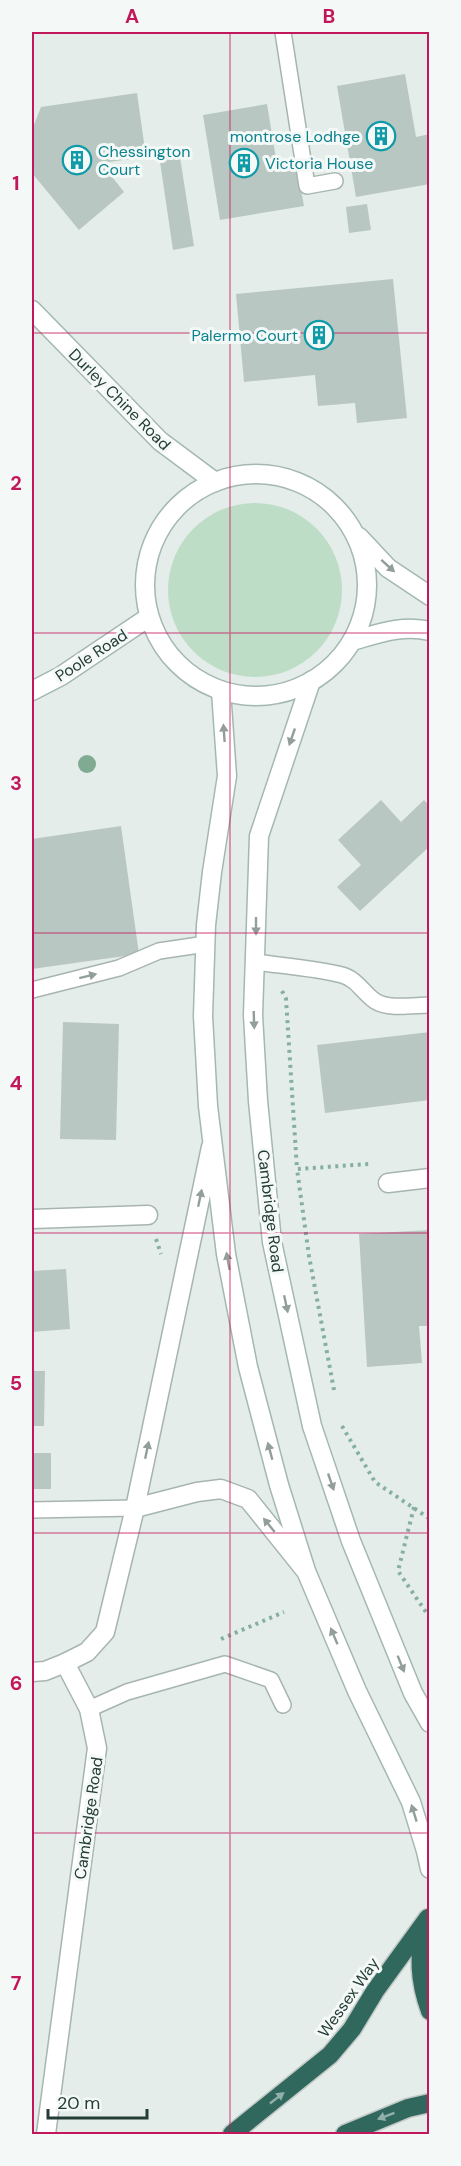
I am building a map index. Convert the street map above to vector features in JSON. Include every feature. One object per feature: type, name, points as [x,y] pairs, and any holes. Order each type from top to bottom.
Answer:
[{"type":"highway","points":[[429,1917],[424,1933],[420,1964],[421,1979],[429,2011]]},
{"type":"highway","name":"Wessex Way","points":[[232,2134],[330,2055],[352,2029],[375,1991],[429,1917]]},
{"type":"highway","points":[[345,2134],[408,2108],[429,2103]]},
{"type":"main road","name":"Durley Chine Road","points":[[32,310],[160,441],[214,482]]},
{"type":"main road","points":[[352,529],[362,553],[367,583],[362,617],[352,641],[334,664],[312,681],[288,692],[263,696],[246,696],[221,691],[200,682],[175,663],[161,644],[149,617],[144,581],[147,560],[156,536],[167,518],[179,505],[199,490],[232,476],[257,474],[292,480],[312,489],[342,514],[352,529],[388,568],[429,596]]},
{"type":"main road","name":"Poole Road","points":[[32,691],[62,676],[149,617]]},
{"type":"main road","points":[[352,641],[393,629],[418,628],[429,631]]},
{"type":"main road","name":"Cambridge Road","points":[[312,681],[259,836],[256,890],[263,963],[253,1015],[258,1101],[272,1242],[312,1426],[351,1541],[413,1693],[429,1723]]},
{"type":"main road","points":[[221,691],[227,776],[212,872],[203,1016],[208,1106],[226,1254],[248,1367],[279,1485],[306,1571],[357,1691],[411,1802],[429,1869]]},
{"type":"main road","points":[[32,1672],[45,1671],[65,1664],[87,1652],[105,1632],[135,1508],[213,1142]]},
{"type":"main road","points":[[388,1183],[429,1178]]},
{"type":"main road","points":[[32,1219],[148,1215]]},
{"type":"main road","points":[[135,1508],[197,1492],[221,1489],[248,1499],[306,1571]]},
{"type":"main road","name":"Cambridge Road","points":[[46,2134],[97,1748],[89,1709],[65,1664]]},
{"type":"lane","points":[[283,32],[307,186],[335,181]]},
{"type":"lane","points":[[32,990],[119,968],[159,951],[206,944]]},
{"type":"lane","points":[[263,963],[342,975],[356,982],[374,1001],[388,1005],[429,1005]]},
{"type":"lane","points":[[32,1510],[135,1508]]},
{"type":"lane","points":[[89,1709],[127,1692],[225,1664],[271,1680],[283,1706]]},
{"type":"path","points":[[263,963],[286,999],[297,1169],[309,1256],[336,1401]]},
{"type":"path","points":[[297,1169],[369,1164],[388,1183]]},
{"type":"path","points":[[340,1423],[375,1482],[429,1519]]},
{"type":"path","points":[[414,1508],[398,1571],[429,1618]]},
{"type":"green space","points":[[255,503],[288,510],[317,528],[335,557],[342,590],[335,623],[317,652],[288,670],[255,677],[222,670],[193,652],[175,623],[168,590],[175,557],[193,528],[222,510]]},
{"type":"building","name":"montrose Lodhge","points":[[405,74],[416,137],[430,134],[430,184],[356,197],[337,86]]},
{"type":"building","name":"Chessington Court","points":[[137,93],[146,157],[101,163],[124,192],[79,230],[32,173],[32,130],[41,107]]},
{"type":"building","name":"Victoria House","points":[[267,104],[277,165],[296,162],[304,206],[220,220],[203,115]]},
{"type":"building","points":[[179,151],[194,246],[173,250],[159,155]]},
{"type":"building","points":[[367,204],[371,230],[349,233],[346,207]]},
{"type":"building","name":"Palermo Court","points":[[393,279],[407,418],[357,423],[355,403],[318,406],[315,375],[244,382],[236,294]]},
{"type":"building","points":[[381,800],[401,822],[424,800],[430,806],[430,846],[360,911],[337,887],[361,865],[338,840]]},
{"type":"building","points":[[121,826],[139,954],[32,969],[32,839]]},
{"type":"building","points":[[63,1022],[119,1024],[116,1140],[60,1139]]},
{"type":"building","points":[[430,1032],[430,1100],[325,1113],[317,1045]]},
{"type":"building","points":[[430,1230],[430,1326],[419,1326],[422,1363],[367,1367],[359,1234]]},
{"type":"building","points":[[66,1269],[70,1329],[32,1332],[32,1271]]},
{"type":"building","points":[[32,1371],[45,1371],[44,1426],[32,1426]]},
{"type":"building","points":[[32,1453],[51,1453],[51,1489],[32,1489]]},
{"type":"place","name":"montrose Lodhge","points":[[381,136]]},
{"type":"place","name":"Chessington Court","points":[[77,160]]},
{"type":"place","name":"Victoria House","points":[[244,163]]},
{"type":"place","name":"Palermo Court","points":[[319,335]]}]
